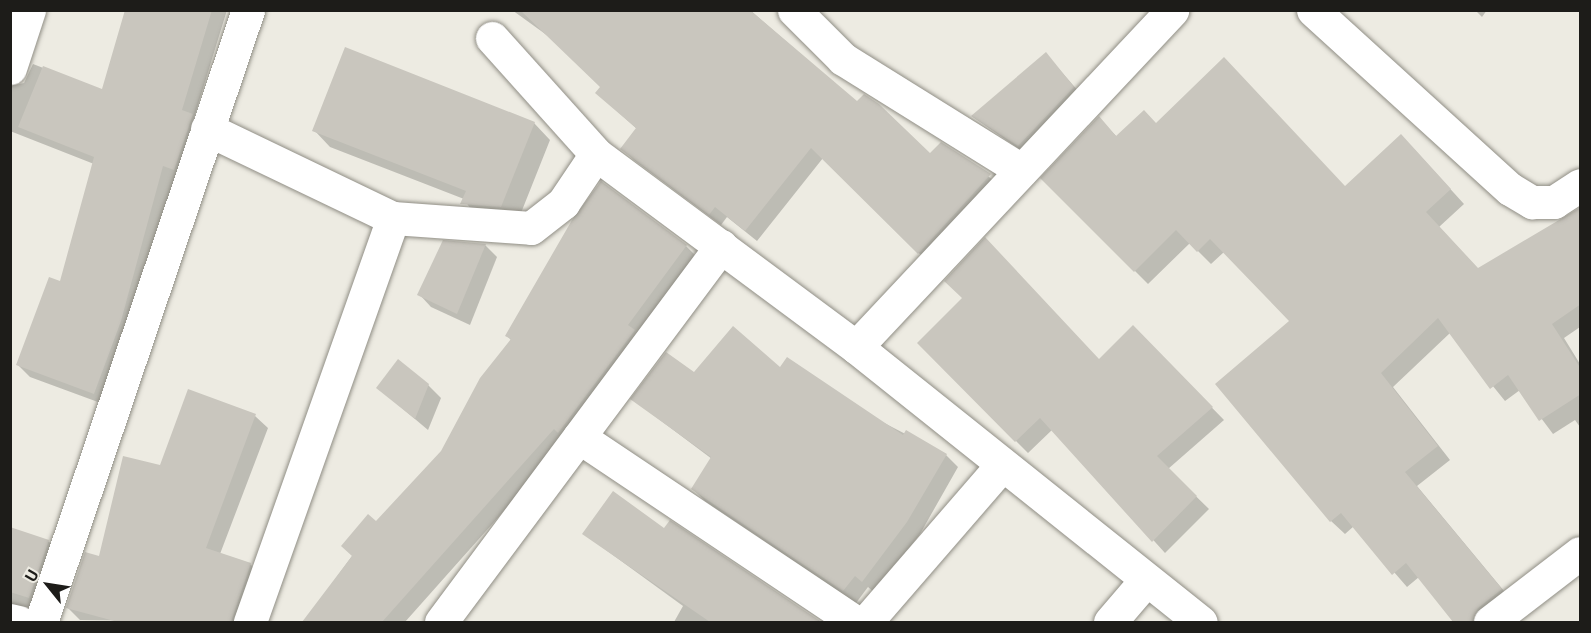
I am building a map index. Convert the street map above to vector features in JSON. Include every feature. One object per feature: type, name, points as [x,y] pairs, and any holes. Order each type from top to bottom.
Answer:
[{"type":"street","points":[[10,68],[29,10]]},
{"type":"street","points":[[41,622],[248,10]]},
{"type":"street","points":[[794,10],[843,59],[1020,170]]},
{"type":"street","points":[[856,347],[1172,10]]},
{"type":"street","points":[[1313,10],[1510,189],[1532,202],[1554,202],[1581,185]]},
{"type":"street","points":[[492,38],[596,154],[856,347],[1201,622]]},
{"type":"street","points":[[207,129],[393,218],[531,228],[563,203],[596,154]]},
{"type":"street","points":[[250,622],[393,218]]},
{"type":"street","points":[[441,622],[721,246]]},
{"type":"street","points":[[579,437],[855,622]]},
{"type":"street","points":[[866,622],[1002,465]]},
{"type":"street","points":[[1490,622],[1581,553]]},
{"type":"street","points":[[1110,622],[1146,580]]},
{"type":"street","points":[[10,620],[19,622]]},
{"type":"building","points":[[125,10],[212,10],[182,110],[193,114],[174,170],[163,166],[121,321],[94,394],[16,365],[49,277],[60,281],[94,157],[18,127],[43,66],[102,89]]},
{"type":"building","points":[[520,10],[750,10],[857,101],[864,94],[879,104],[930,153],[941,142],[991,174],[918,254],[811,148],[745,231],[715,207],[709,215],[620,149],[636,128],[595,93],[600,87]]},
{"type":"building","points":[[345,47],[535,122],[501,207],[460,204],[466,191],[312,131]]},
{"type":"building","points":[[1046,52],[1074,87],[1018,146],[971,116]]},
{"type":"building","points":[[1224,57],[1345,186],[1401,134],[1451,189],[1426,212],[1478,268],[1581,207],[1581,304],[1552,324],[1581,369],[1581,394],[1539,421],[1508,375],[1490,389],[1438,318],[1381,373],[1438,446],[1405,472],[1502,589],[1478,608],[1472,622],[1453,622],[1406,563],[1392,575],[1341,513],[1330,522],[1215,384],[1289,321],[1210,239],[1197,252],[1176,230],[1134,272],[1040,178],[1099,116],[1116,136],[1144,110],[1156,123]]},
{"type":"building","points":[[601,181],[687,245],[628,325],[635,330],[558,433],[554,429],[382,622],[302,622],[352,556],[341,546],[368,514],[376,521],[441,451],[480,378],[511,339],[505,336],[572,220]]},
{"type":"building","points":[[985,237],[1099,359],[1133,325],[1213,407],[1157,456],[1197,496],[1152,542],[1040,418],[1015,442],[917,343],[962,298],[944,281]]},
{"type":"building","points":[[443,240],[486,244],[457,314],[417,295]]},
{"type":"building","points":[[733,326],[780,367],[787,357],[903,435],[906,430],[947,454],[907,522],[862,582],[855,576],[843,591],[691,489],[711,457],[630,399],[666,352],[694,372]]},
{"type":"building","points":[[398,359],[429,384],[415,419],[376,388]]},
{"type":"building","points":[[188,389],[256,414],[206,548],[251,563],[231,622],[118,622],[66,608],[85,552],[99,556],[123,456],[160,465]]},
{"type":"building","points":[[613,491],[664,528],[670,520],[820,621],[710,622],[582,534]]},
{"type":"building","points":[[10,527],[49,540],[29,598],[10,592]]}]
